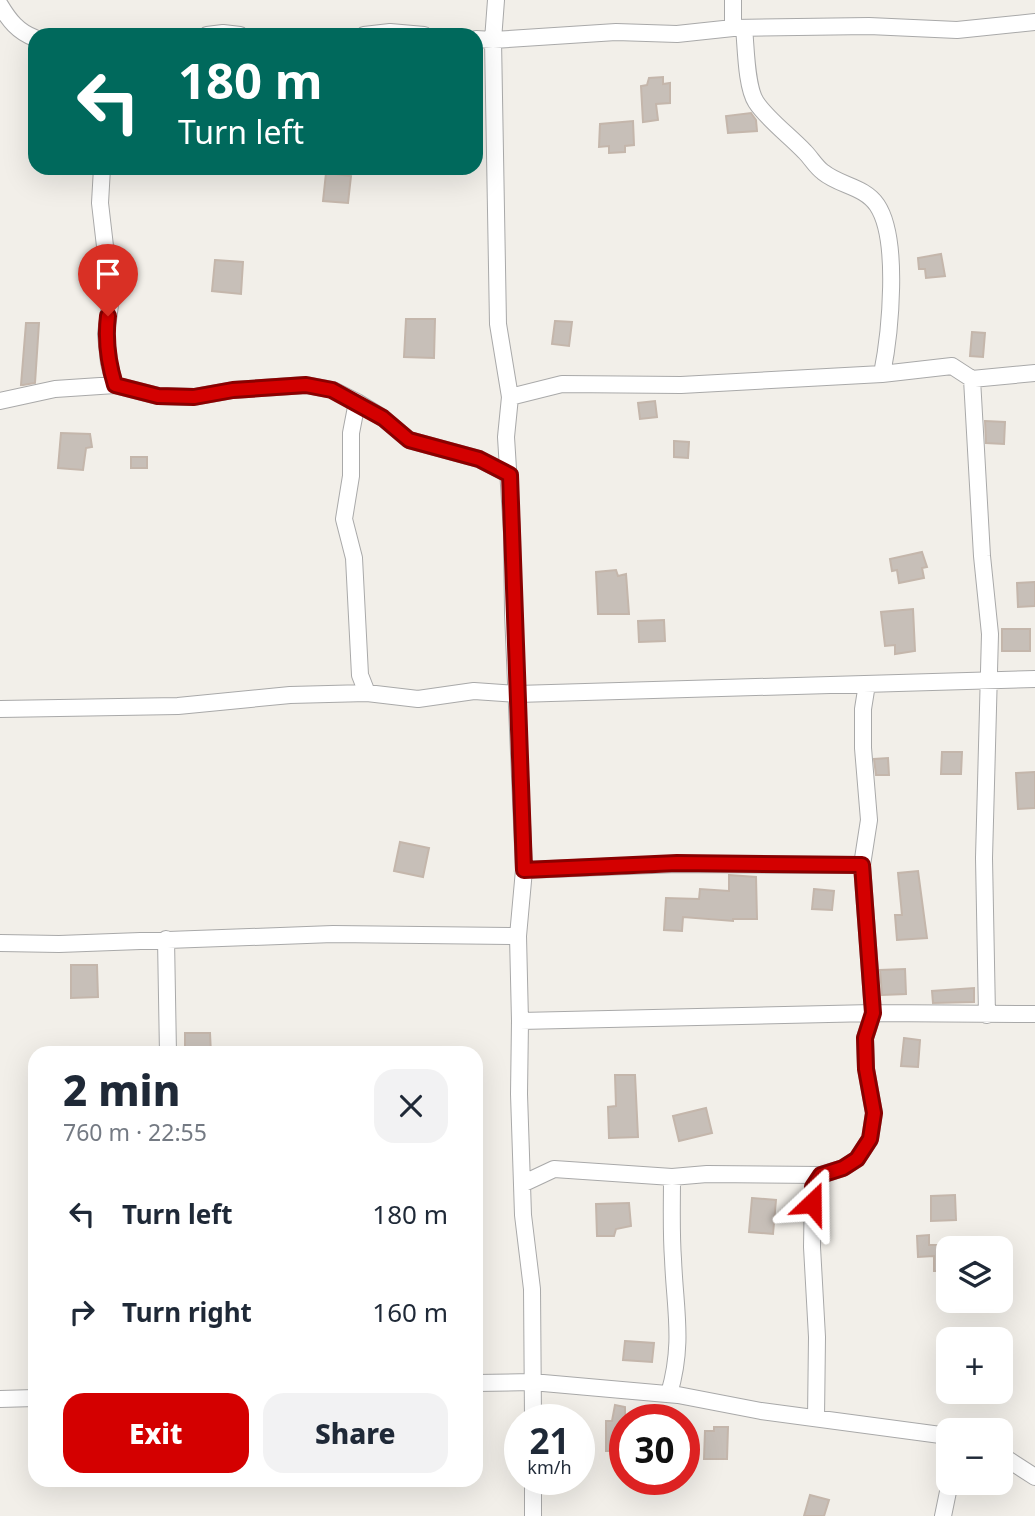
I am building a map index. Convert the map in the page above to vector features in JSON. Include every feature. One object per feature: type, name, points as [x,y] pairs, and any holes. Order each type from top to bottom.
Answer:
[{"type":"street","points":[[496,0],[493,40],[498,324],[510,397],[506,437],[510,475],[524,870],[518,936],[519,1094],[522,1184],[531,1289],[533,1404]]},
{"type":"street","points":[[733,0],[755,101],[823,172],[868,193],[878,206],[887,227],[891,279],[887,347],[882,374]]},
{"type":"street","points":[[0,5],[8,20],[28,35]]},
{"type":"street","points":[[483,39],[616,32],[677,34],[738,28],[870,26],[957,30],[1035,22]]},
{"type":"street","points":[[102,175],[100,203],[111,298],[106,334],[115,385]]},
{"type":"street","points":[[510,397],[562,384],[681,385],[882,374],[951,366],[972,379],[1035,373]]},
{"type":"street","points":[[972,379],[982,556],[990,634],[984,858],[987,1015]]},
{"type":"street","points":[[0,401],[55,389],[115,385],[158,396],[194,397],[233,390],[306,385],[332,390],[357,402],[383,418],[409,440],[479,459],[510,475]]},
{"type":"street","points":[[357,402],[351,433],[351,476],[344,519],[354,558],[360,675],[367,694]]},
{"type":"street","points":[[0,709],[178,706],[290,695],[367,694],[418,699],[474,691],[517,694],[1035,679]]},
{"type":"street","points":[[522,1184],[554,1169],[672,1177],[707,1174],[821,1175],[843,1168],[857,1159],[870,1139],[874,1113],[866,1069],[865,1038],[873,1013],[862,865],[869,820],[863,748],[863,709],[867,684]]},
{"type":"street","points":[[524,870],[677,863],[862,865]]},
{"type":"street","points":[[0,943],[59,944],[334,934],[518,936]]},
{"type":"street","points":[[166,939],[168,1046]]},
{"type":"street","points":[[520,1021],[873,1013],[1035,1014]]},
{"type":"street","points":[[816,1418],[817,1337],[812,1203],[813,1187],[821,1175]]},
{"type":"street","points":[[669,1394],[677,1366],[679,1327],[673,1259],[672,1177]]},
{"type":"street","points":[[483,1383],[532,1382],[669,1394],[761,1411],[936,1434]]},
{"type":"street","points":[[0,1399],[28,1398]]},
{"type":"street","points":[[1013,1462],[1035,1476]]},
{"type":"street","points":[[533,1495],[533,1516]]},
{"type":"street","points":[[943,1516],[947,1495]]},
{"type":"building","points":[[663,77],[663,84],[670,83],[670,103],[656,104],[658,120],[643,122],[641,86],[647,85],[649,78]]},
{"type":"building","points":[[751,113],[756,120],[757,131],[728,133],[726,116]]},
{"type":"building","points":[[633,121],[634,145],[625,146],[625,152],[609,153],[609,146],[599,147],[600,124]]},
{"type":"building","points":[[326,175],[351,176],[348,203],[323,201]]},
{"type":"building","points":[[941,254],[945,276],[926,278],[925,269],[919,269],[918,258]]},
{"type":"building","points":[[215,260],[243,262],[241,294],[212,291]]},
{"type":"building","points":[[406,319],[435,319],[434,358],[404,357]]},
{"type":"building","points":[[555,321],[572,322],[569,346],[552,344]]},
{"type":"building","points":[[26,323],[39,323],[35,383],[21,385]]},
{"type":"building","points":[[972,332],[985,333],[983,357],[970,356]]},
{"type":"building","points":[[655,401],[657,417],[640,419],[638,403]]},
{"type":"building","points":[[985,421],[1005,422],[1004,444],[986,443]]},
{"type":"building","points":[[61,433],[90,434],[92,447],[86,448],[83,470],[58,468]]},
{"type":"building","points":[[674,441],[689,442],[688,458],[674,457]]},
{"type":"building","points":[[131,457],[147,457],[147,468],[131,468]]},
{"type":"building","points":[[922,552],[927,567],[922,568],[924,578],[899,583],[897,570],[892,571],[890,559]]},
{"type":"building","points":[[616,570],[618,576],[626,574],[629,614],[598,614],[596,572]]},
{"type":"building","points":[[1035,582],[1035,606],[1018,607],[1017,583]]},
{"type":"building","points":[[913,609],[915,651],[895,654],[895,645],[885,646],[881,612]]},
{"type":"building","points":[[664,620],[665,641],[639,642],[638,621]]},
{"type":"building","points":[[1002,629],[1030,629],[1030,651],[1002,651]]},
{"type":"building","points":[[942,752],[962,752],[961,774],[941,774]]},
{"type":"building","points":[[888,758],[889,775],[876,775],[874,759]]},
{"type":"building","points":[[1035,772],[1035,808],[1018,809],[1016,773]]},
{"type":"building","points":[[400,842],[429,848],[423,877],[394,871]]},
{"type":"building","points":[[918,871],[927,938],[897,940],[895,915],[902,915],[898,873]]},
{"type":"building","points":[[729,875],[756,877],[757,919],[733,921],[683,917],[682,931],[664,930],[666,898],[699,899],[700,889],[729,891]]},
{"type":"building","points":[[814,889],[834,891],[832,910],[812,909]]},
{"type":"building","points":[[71,965],[97,965],[98,997],[71,998]]},
{"type":"building","points":[[905,969],[906,994],[882,995],[880,970]]},
{"type":"building","points":[[974,988],[974,1002],[933,1003],[932,991]]},
{"type":"building","points":[[185,1033],[210,1033],[211,1046],[185,1046]]},
{"type":"building","points":[[904,1038],[920,1040],[918,1067],[901,1066]]},
{"type":"building","points":[[615,1075],[635,1075],[638,1137],[609,1138],[608,1107],[616,1106]]},
{"type":"building","points":[[706,1108],[712,1133],[679,1141],[673,1116]]},
{"type":"building","points":[[955,1195],[956,1220],[931,1221],[931,1196]]},
{"type":"building","points":[[752,1198],[776,1200],[773,1234],[749,1232]]},
{"type":"building","points":[[629,1203],[631,1226],[616,1229],[614,1236],[597,1236],[596,1204]]},
{"type":"building","points":[[929,1235],[929,1245],[936,1245],[936,1271],[934,1256],[918,1257],[917,1236]]},
{"type":"building","points":[[625,1341],[654,1343],[652,1362],[623,1360]]},
{"type":"building","points":[[606,1421],[609,1421],[609,1451],[606,1451]]},
{"type":"building","points":[[714,1427],[728,1427],[727,1459],[704,1459],[705,1431],[714,1431]]},
{"type":"building","points":[[810,1495],[829,1500],[824,1516],[804,1516]]},
{"type":"route","points":[[108,316],[107,349],[115,385],[158,396],[194,397],[233,390],[306,385],[332,390],[383,418],[409,440],[479,459],[510,475],[524,870],[677,863],[862,865],[873,1013],[865,1038],[866,1069],[874,1113],[870,1139],[857,1159],[843,1168],[821,1175],[813,1187],[812,1203]]}]
